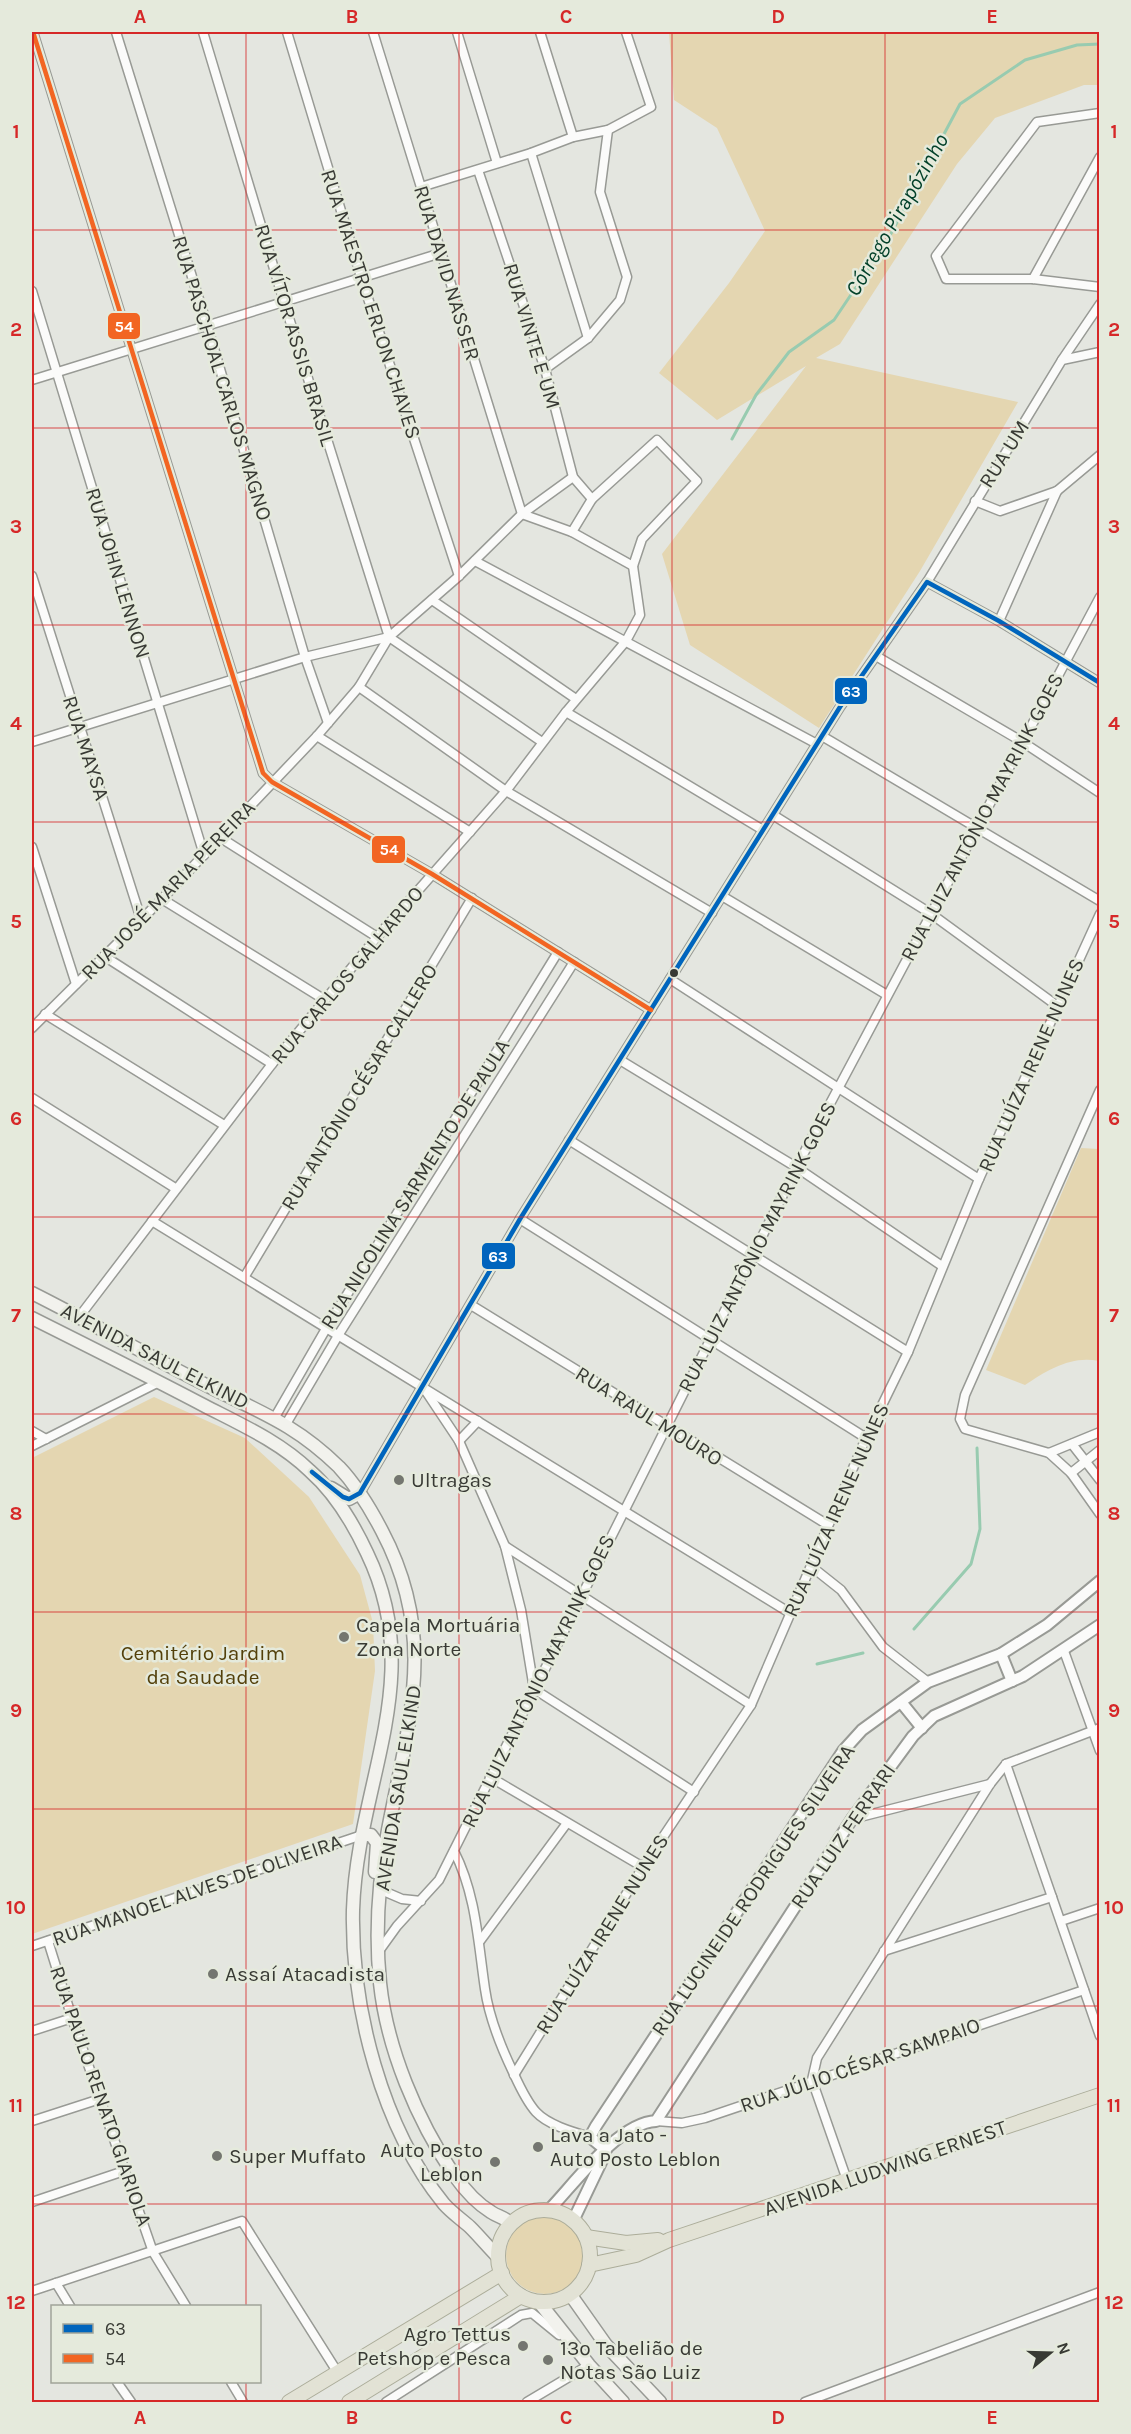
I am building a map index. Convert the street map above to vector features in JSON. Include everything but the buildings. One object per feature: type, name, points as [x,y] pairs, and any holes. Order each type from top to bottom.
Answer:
[{"type":"highway","name":"AVENIDA LUDWING ERNEST","points":[[589,2265],[636,2254],[669,2240],[1100,2095]]},
{"type":"highway","points":[[549,2210],[560,2212],[573,2221],[586,2237],[589,2265],[582,2282],[570,2294],[552,2301],[539,2302],[521,2296],[509,2286],[498,2258],[503,2235],[511,2224],[534,2211],[549,2210]]},
{"type":"highway","name":"AVENIDA LUDWING ERNEST","points":[[586,2237],[627,2243],[669,2240]]},
{"type":"highway","points":[[289,2403],[502,2273]]},
{"type":"highway","points":[[349,2403],[521,2296]]},
{"type":"main road","name":"AVENIDA SAUL ELKIND","points":[[32,1293],[210,1387],[286,1424],[323,1452],[360,1493],[394,1554],[410,1604],[415,1658],[412,1712],[387,1833],[381,1890],[380,1984],[393,2041],[413,2098],[455,2177],[477,2202],[511,2224]]},
{"type":"main road","name":"AVENIDA SAUL ELKIND","points":[[32,1318],[272,1441],[312,1472],[348,1517],[361,1539],[382,1584],[392,1634],[393,1682],[390,1709],[362,1834],[353,1912],[359,1991],[371,2052],[393,2114],[415,2159],[442,2201],[498,2258]]},
{"type":"main road","points":[[159,1382],[174,1377],[194,1385],[210,1387]]},
{"type":"main road","points":[[312,1472],[343,1497],[349,1499],[360,1493]]},
{"type":"main road","points":[[362,1834],[371,1835],[377,1844],[375,1872],[381,1890]]},
{"type":"main road","points":[[570,2294],[606,2345],[660,2403]]},
{"type":"main road","points":[[539,2302],[623,2403]]},
{"type":"street","points":[[33,32],[234,678],[258,766],[272,782],[472,898],[651,1010]]},
{"type":"street","name":"RUA PASCHOAL CARLOS MAGNO","points":[[116,32],[207,325],[305,657],[328,723]]},
{"type":"street","name":"RUA VÍTOR ASSIS BRASIL","points":[[203,32],[284,302],[389,637]]},
{"type":"street","name":"RUA MAESTRO ERLON CHAVES","points":[[287,32],[361,277],[459,576]]},
{"type":"street","name":"RUA DAVID NASSER","points":[[373,32],[522,514]]},
{"type":"street","points":[[457,32],[497,163]]},
{"type":"street","points":[[540,32],[573,137]]},
{"type":"street","points":[[421,187],[531,153],[573,137],[608,130],[651,107],[626,32]]},
{"type":"street","points":[[1100,113],[1037,122],[936,256],[946,279],[1033,279],[1100,287]]},
{"type":"street","points":[[545,369],[588,338],[620,300],[627,277],[600,192],[608,130]]},
{"type":"street","points":[[531,153],[588,338]]},
{"type":"street","points":[[1033,279],[1100,157]]},
{"type":"street","name":"RUA VINTE E UM","points":[[478,170],[545,369],[573,477],[592,499]]},
{"type":"street","points":[[32,380],[441,252]]},
{"type":"street","name":"RUA JOHN LENNON","points":[[32,291],[204,855]]},
{"type":"street","name":"RUA UM","points":[[360,1493],[424,1388],[520,1219],[569,1140],[820,740],[927,582],[1062,360],[1100,304]]},
{"type":"street","points":[[1062,360],[1100,352]]},
{"type":"street","points":[[522,514],[572,532],[633,566],[642,539],[697,481],[657,440],[592,499],[572,532]]},
{"type":"street","points":[[975,501],[1000,511],[1057,491],[1100,455]]},
{"type":"street","name":"RUA JOSÉ MARIA PEREIRA","points":[[32,1028],[162,899],[317,736],[359,687],[389,637],[459,576],[522,514],[573,477]]},
{"type":"street","points":[[999,621],[1057,491]]},
{"type":"street","points":[[475,561],[608,634],[820,740],[1100,901]]},
{"type":"street","name":"RUA CARLOS GALHARDO","points":[[79,1317],[175,1188],[272,1064],[377,937],[506,791],[576,699],[626,641],[640,615],[633,566]]},
{"type":"street","name":"RUA MAYSA","points":[[32,576],[141,920]]},
{"type":"street","points":[[927,582],[999,621],[1100,683]]},
{"type":"street","name":"RUA LUIZ ANTÔNIO MAYRINK GOES","points":[[380,1951],[397,1926],[439,1880],[796,1167],[1021,741],[1100,597]]},
{"type":"street","points":[[432,600],[576,699]]},
{"type":"street","points":[[32,742],[305,657],[389,637],[542,742]]},
{"type":"street","points":[[876,656],[1021,741],[1100,793]]},
{"type":"street","points":[[359,687],[506,791],[712,913]]},
{"type":"street","points":[[566,712],[763,831]]},
{"type":"street","points":[[317,736],[470,832]]},
{"type":"street","points":[[772,815],[930,913],[1056,1005]]},
{"type":"street","points":[[220,838],[377,937]]},
{"type":"street","points":[[32,847],[76,984]]},
{"type":"street","points":[[722,896],[887,995]]},
{"type":"street","name":"RUA ANTÔNIO CÉSAR CALLERO","points":[[245,1276],[472,898]]},
{"type":"street","points":[[162,899],[325,1000]]},
{"type":"street","name":"RUA LUÍZA IRENE NUNES","points":[[514,2075],[643,1867],[751,1705],[812,1568],[866,1438],[908,1352],[979,1179],[1056,1005],[1100,915]]},
{"type":"street","name":"RUA NICOLINA SARMENTO DE PAULA","points":[[275,1417],[327,1327],[558,952]]},
{"type":"street","points":[[104,956],[272,1064]]},
{"type":"street","name":"RUA NICOLINA SARMENTO DE PAULA","points":[[286,1424],[339,1334],[574,962]]},
{"type":"street","points":[[670,979],[839,1086],[979,1179]]},
{"type":"street","points":[[45,1014],[224,1125]]},
{"type":"street","points":[[620,1060],[796,1167],[942,1266]]},
{"type":"street","points":[[1100,1090],[960,1410],[960,1419],[965,1429],[1049,1453],[1071,1473],[1100,1514]]},
{"type":"street","points":[[32,1098],[175,1188]]},
{"type":"street","points":[[569,1140],[908,1352]]},
{"type":"street","points":[[520,1219],[866,1438]]},
{"type":"street","points":[[152,1221],[245,1276],[790,1613]]},
{"type":"street","name":"RUA RAUL MOURO","points":[[471,1305],[828,1525]]},
{"type":"street","points":[[32,1446],[159,1382]]},
{"type":"street","points":[[424,1388],[459,1441],[505,1546],[520,1610],[534,1689],[694,1792]]},
{"type":"street","points":[[459,1441],[478,1421]]},
{"type":"street","points":[[32,1431],[46,1439]]},
{"type":"street","points":[[1049,1453],[1100,1432]]},
{"type":"street","points":[[1072,1444],[1100,1480]]},
{"type":"street","points":[[1071,1473],[1100,1450]]},
{"type":"street","points":[[505,1546],[751,1705]]},
{"type":"street","points":[[812,1568],[841,1590],[883,1647],[928,1682]]},
{"type":"street","name":"RUA LUCINEIDE RODRIGUES SILVEIRA","points":[[590,2137],[838,1758],[862,1730],[928,1682],[1000,1654],[1047,1625],[1100,1581]]},
{"type":"street","name":"RUA LUIZ FERRARI","points":[[656,2121],[879,1779],[922,1728],[934,1716],[1012,1681],[1064,1651],[1100,1625]]},
{"type":"street","points":[[1064,1651],[1096,1730],[1100,1751]]},
{"type":"street","points":[[1000,1654],[1012,1681]]},
{"type":"street","points":[[901,1702],[922,1728]]},
{"type":"street","points":[[847,2180],[812,2080],[817,2058],[990,1784],[1006,1764],[1096,1730]]},
{"type":"street","points":[[1006,1764],[1100,2036]]},
{"type":"street","points":[[490,1777],[643,1867]]},
{"type":"street","points":[[852,1819],[990,1784]]},
{"type":"street","points":[[480,1941],[567,1823]]},
{"type":"street","name":"RUA MANOEL ALVES DE OLIVEIRA","points":[[32,1946],[362,1834]]},
{"type":"street","points":[[454,1851],[465,1873],[480,1941],[485,1992],[502,2048],[514,2075],[537,2113],[571,2131],[590,2137],[606,2150]]},
{"type":"street","points":[[381,1890],[402,1899],[421,1901]]},
{"type":"street","points":[[884,1951],[1052,1897]]},
{"type":"street","points":[[1061,1921],[1100,1908]]},
{"type":"street","name":"RUA PAULO RENATO GIARIOLA","points":[[48,1941],[72,2018],[153,2252],[185,2305]]},
{"type":"street","name":"RUA JÚLIO CÉSAR SAMPAIO","points":[[549,2210],[606,2150],[632,2127],[644,2122],[682,2123],[705,2118],[1084,1990]]},
{"type":"street","points":[[32,2031],[72,2018]]},
{"type":"street","points":[[32,2121],[100,2099]]},
{"type":"street","name":"RUA JÚLIO CÉSAR SAMPAIO","points":[[573,2221],[606,2150]]},
{"type":"street","points":[[32,2202],[124,2171]]},
{"type":"street","points":[[32,2291],[242,2222],[338,2373]]},
{"type":"street","points":[[56,2283],[69,2305]]},
{"type":"street","points":[[805,2403],[1100,2292]]},
{"type":"street","points":[[386,2403],[521,2315],[532,2313],[586,2361],[527,2403]]},
{"type":"street","points":[[459,2334],[476,2346]]},
{"type":"street","points":[[118,2383],[130,2403]]},
{"type":"street","points":[[232,2383],[243,2403]]},
{"type":"green space","points":[[669,32],[1099,32],[1099,85],[1084,85],[995,118],[957,164],[840,344],[816,358],[1018,402],[920,571],[819,728],[690,645],[662,554],[806,366],[717,420],[659,373],[729,283],[765,231],[717,128],[674,100]]},
{"type":"green space","points":[[1081,1148],[1099,1149],[1099,1361],[1079,1360],[1060,1365],[1025,1385],[986,1370]]},
{"type":"green space","name":"Cemitério Jardim da Saudade","points":[[154,1397],[245,1438],[309,1497],[360,1575],[373,1623],[375,1671],[353,1824],[32,1934],[32,1458]]},
{"type":"green space","points":[[545,2216],[560,2219],[577,2233],[584,2255],[581,2270],[567,2287],[545,2294],[530,2291],[513,2277],[506,2255],[509,2240],[523,2223]]},
{"type":"waterway","name":"Córrego Pirapózinho","points":[[732,439],[756,395],[789,352],[834,320],[887,241],[960,104],[1025,60],[1077,45],[1100,44]]},
{"type":"waterway","points":[[914,1629],[971,1564],[980,1529],[977,1448]]},
{"type":"waterway","points":[[817,1664],[863,1653]]},
{"type":"transit line","name":"54","points":[[33,32],[263,773],[272,782],[432,874],[651,1010]]},
{"type":"transit line","name":"63","points":[[312,1472],[343,1497],[349,1499],[360,1493],[520,1219],[840,707],[927,582],[999,621],[1100,683]]},
{"type":"place","name":"Ultragas","points":[[399,1480]]},
{"type":"place","name":"Capela Mortuária Zona Norte","points":[[344,1637]]},
{"type":"place","name":"Assaí Atacadista","points":[[213,1974]]},
{"type":"place","name":"Lava a Jato - Auto Posto Leblon","points":[[538,2147]]},
{"type":"place","name":"Super Muffato","points":[[217,2156]]},
{"type":"place","name":"Auto Posto Leblon","points":[[495,2162]]},
{"type":"place","name":"Agro Tettus Petshop e Pesca","points":[[523,2346]]},
{"type":"place","name":"13º Tabelião de Notas São Luiz","points":[[548,2360]]}]
